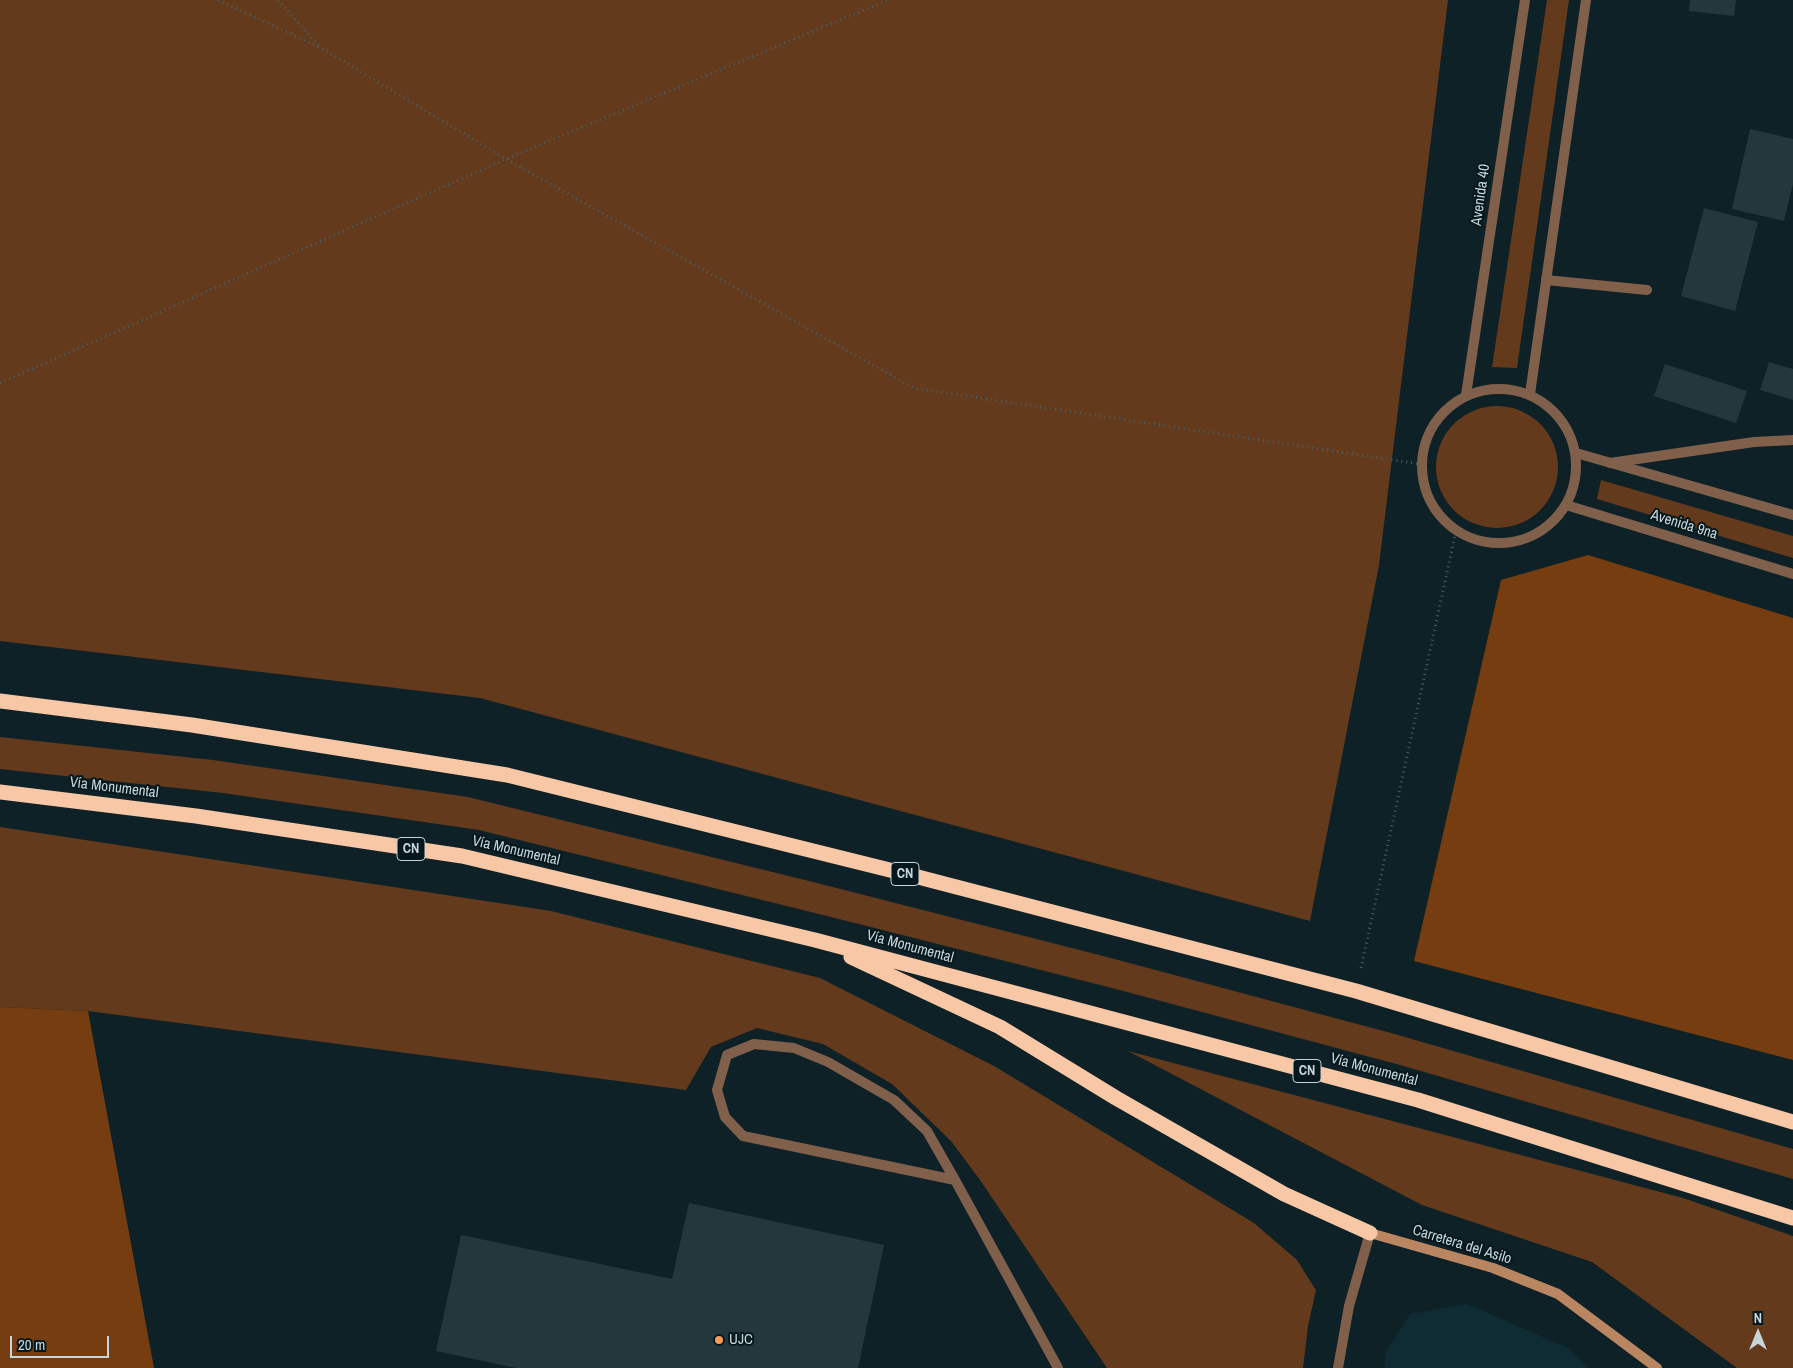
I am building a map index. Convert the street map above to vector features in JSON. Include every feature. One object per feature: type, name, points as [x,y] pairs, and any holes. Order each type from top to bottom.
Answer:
[{"type":"highway","name":"CN","points":[[0,701],[192,725],[507,775],[918,877],[1356,991],[1793,1122]]},
{"type":"highway","name":"Vía Monumental","points":[[0,792],[196,816],[462,856],[816,940],[1418,1100],[1793,1218]]},
{"type":"highway","points":[[816,940],[1000,1027],[1116,1098],[1284,1194],[1370,1233]]},
{"type":"main road","name":"Carretera del Asilo","points":[[1370,1233],[1493,1268],[1558,1294],[1657,1368]]},
{"type":"street","name":"Avenida 40","points":[[1466,395],[1525,0]]},
{"type":"street","points":[[1530,394],[1586,0]]},
{"type":"street","points":[[1546,280],[1647,290]]},
{"type":"street","points":[[1498,388],[1530,394],[1552,408],[1567,428],[1576,453],[1576,480],[1566,505],[1545,529],[1517,542],[1485,543],[1456,531],[1436,513],[1424,489],[1420,464],[1427,435],[1442,412],[1466,395],[1498,388]]},
{"type":"street","points":[[1610,462],[1754,442],[1793,440]]},
{"type":"street","points":[[1576,453],[1793,515]]},
{"type":"street","name":"Avenida 9na","points":[[1566,505],[1793,574]]},
{"type":"street","points":[[956,1180],[743,1136],[725,1117],[716,1090],[727,1055],[754,1044],[794,1048],[828,1062],[894,1100],[926,1131],[956,1180],[1058,1368]]},
{"type":"street","points":[[1338,1368],[1349,1306],[1370,1233]]},
{"type":"path","points":[[218,0],[321,48],[506,159],[914,388],[1420,464]]},
{"type":"path","points":[[278,0],[321,48]]},
{"type":"path","points":[[0,383],[506,159],[888,0]]},
{"type":"path","points":[[1356,991],[1456,531]]},
{"type":"shaded area","points":[[0,0],[1448,0],[1379,565],[1310,921],[480,698],[0,641]]},
{"type":"shaded area","points":[[1547,0],[1569,0],[1517,368],[1492,367]]},
{"type":"shaded area","points":[[1497,406],[1520,411],[1540,424],[1553,444],[1558,467],[1553,490],[1540,510],[1520,523],[1497,528],[1474,523],[1454,510],[1441,490],[1436,467],[1441,444],[1454,424],[1474,411]]},
{"type":"shaded area","points":[[1601,480],[1793,536],[1793,558],[1597,499]]},
{"type":"shaded area","points":[[1588,555],[1793,618],[1793,1060],[1414,961],[1501,580]]},
{"type":"shaded area","points":[[0,737],[213,760],[468,797],[817,883],[1107,957],[1391,1033],[1793,1149],[1793,1179],[1400,1065],[1116,989],[479,830],[223,793],[0,769]]},
{"type":"shaded area","points":[[0,827],[551,911],[820,978],[994,1066],[1254,1223],[1297,1260],[1316,1290],[1308,1326],[1303,1368],[1107,1368],[980,1180],[951,1141],[892,1084],[823,1044],[757,1028],[711,1047],[686,1090],[88,1011],[0,1007]]},
{"type":"shaded area","points":[[0,1007],[88,1011],[154,1368],[0,1368]]},
{"type":"shaded area","points":[[1128,1051],[1683,1198],[1793,1236],[1793,1368],[1737,1368],[1592,1262],[1422,1205]]},
{"type":"shaded area","points":[[1467,1304],[1568,1348],[1588,1368],[1384,1368],[1386,1352],[1410,1314]]},
{"type":"building","points":[[1690,0],[1736,0],[1734,16],[1689,11]]},
{"type":"building","points":[[1750,129],[1793,139],[1793,184],[1784,221],[1732,209]]},
{"type":"building","points":[[1704,208],[1758,222],[1735,311],[1681,296]]},
{"type":"building","points":[[1769,362],[1793,369],[1793,400],[1760,390]]},
{"type":"building","points":[[1665,364],[1747,391],[1736,423],[1654,396]]},
{"type":"building","points":[[689,1203],[884,1245],[858,1368],[516,1368],[436,1351],[461,1235],[672,1279]]},
{"type":"place","name":"UJC","points":[[719,1340]]}]
